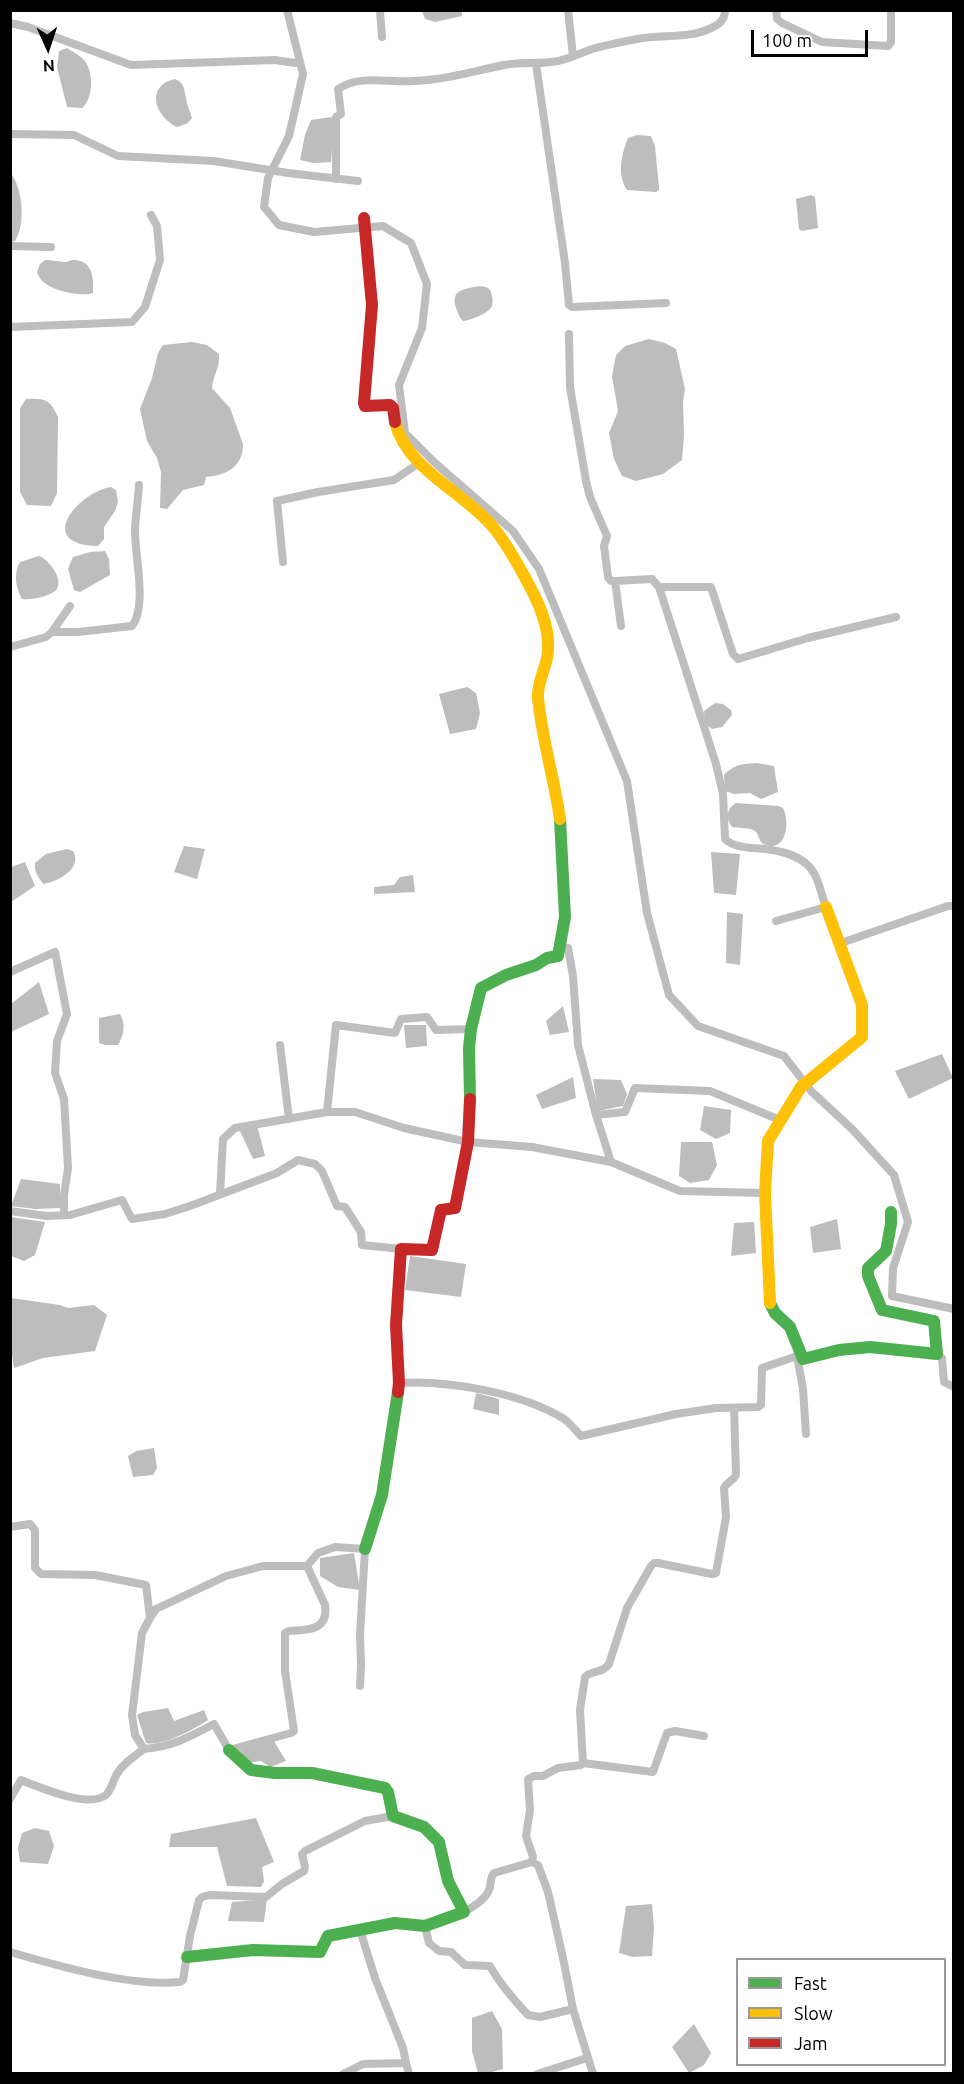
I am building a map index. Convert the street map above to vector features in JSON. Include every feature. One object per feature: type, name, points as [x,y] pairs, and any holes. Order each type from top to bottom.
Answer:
[{"type":"street","points":[[380,10],[382,37]]},
{"type":"street","points":[[568,10],[573,56]]},
{"type":"street","points":[[336,179],[336,119],[341,114],[337,94],[338,89],[342,86],[360,81],[413,82],[517,62],[537,64],[560,61],[594,49],[638,39],[707,30],[725,18],[725,10]]},
{"type":"street","points":[[776,10],[777,19],[782,23],[822,42],[888,46],[891,42],[891,10]]},
{"type":"street","points":[[10,23],[28,27],[131,65],[275,60],[295,63]]},
{"type":"street","points":[[537,64],[569,305],[572,307],[666,303]]},
{"type":"street","points":[[10,134],[74,135],[118,156],[173,158],[253,166],[288,173],[358,181]]},
{"type":"street","points":[[10,327],[132,322],[145,307],[160,260],[157,226],[150,215]]},
{"type":"street","points":[[10,1211],[46,1216],[64,1215],[122,1200],[132,1219],[165,1214],[277,1173],[298,1160],[315,1164],[322,1171],[337,1206],[345,1207],[361,1232],[362,1245],[432,1250],[441,1210],[455,1208],[468,1142],[471,1087],[469,1048],[481,988],[506,975],[547,958],[558,956],[565,917],[562,828],[546,753],[538,695],[547,658],[546,623],[529,585],[493,527],[459,495],[419,463],[400,439],[393,408],[390,405],[365,406],[372,305],[364,221]]},
{"type":"street","points":[[10,246],[51,247]]},
{"type":"street","points":[[569,333],[570,387],[586,481],[590,497],[607,536],[604,546],[608,577],[615,581],[652,579],[659,586],[716,764],[723,794],[725,839],[729,843],[773,849],[799,858],[815,874],[838,944],[862,1005],[862,1037],[801,1088],[768,1141],[765,1193],[770,1302],[775,1313],[790,1327],[798,1355],[806,1434]]},
{"type":"street","points":[[283,562],[277,501],[394,480],[419,463]]},
{"type":"street","points":[[52,632],[78,632],[132,626],[136,621],[139,601],[135,530],[139,485]]},
{"type":"street","points":[[615,581],[621,626]]},
{"type":"street","points":[[659,586],[711,587],[733,654],[738,659],[808,638],[896,616]]},
{"type":"street","points":[[10,647],[46,637],[70,606]]},
{"type":"street","points":[[838,944],[948,906],[954,906]]},
{"type":"street","points":[[776,921],[826,908]]},
{"type":"street","points":[[559,946],[568,948],[573,976],[578,1045],[611,1162]]},
{"type":"street","points":[[10,972],[55,952],[68,1014],[57,1041],[55,1072],[64,1099],[68,1168],[64,1215]]},
{"type":"street","points":[[327,1112],[336,1025],[395,1033],[401,1019],[427,1017],[436,1030],[471,1029]]},
{"type":"street","points":[[280,1045],[289,1119]]},
{"type":"street","points":[[596,1115],[625,1112],[635,1088],[710,1091],[780,1120]]},
{"type":"street","points":[[220,1194],[223,1139],[235,1128],[327,1112],[356,1112],[404,1128],[468,1142],[532,1147],[611,1162],[680,1191],[765,1193]]},
{"type":"street","points":[[891,1212],[886,1251],[868,1268],[868,1276],[882,1310],[934,1321],[937,1354]]},
{"type":"street","points":[[360,1686],[360,1635],[365,1549],[381,1495],[399,1383],[396,1325],[401,1249]]},
{"type":"street","points":[[399,1383],[420,1382],[493,1392],[540,1407],[566,1420],[581,1436],[676,1413],[758,1407],[761,1404],[762,1368],[798,1355],[805,1359],[839,1350],[870,1347],[937,1354],[942,1358],[944,1382],[954,1388]]},
{"type":"street","points":[[583,1763],[580,1710],[585,1677],[588,1674],[605,1670],[609,1664],[627,1608],[651,1566],[658,1563],[716,1573],[726,1517],[724,1488],[736,1475],[734,1408]]},
{"type":"street","points":[[10,1527],[30,1524],[35,1530],[35,1568],[41,1574],[95,1575],[146,1585],[150,1618]]},
{"type":"street","points":[[144,1749],[135,1735],[132,1715],[142,1633],[156,1609],[226,1576],[263,1566],[307,1566],[318,1553],[335,1547],[365,1549]]},
{"type":"street","points":[[229,1750],[294,1731],[285,1671],[285,1633],[319,1627],[326,1611],[307,1566]]},
{"type":"street","points":[[10,1798],[21,1780],[69,1797],[89,1799],[101,1797],[106,1795],[112,1786],[117,1772],[144,1749],[166,1747],[184,1741],[214,1724],[229,1750],[251,1770],[275,1773],[312,1773],[385,1788],[393,1816]]},
{"type":"street","points":[[532,1862],[533,1857],[526,1836],[530,1810],[528,1779],[543,1776],[558,1768],[583,1763],[653,1772],[667,1733],[670,1731],[704,1736]]},
{"type":"street","points":[[10,1952],[72,1969],[135,1980],[175,1983],[183,1980],[188,1957],[189,1936],[202,1896],[266,1897],[304,1871],[302,1858],[305,1851],[365,1821],[393,1816],[424,1827],[439,1842],[448,1881],[464,1912]]},
{"type":"street","points":[[188,1957],[253,1950],[320,1952],[328,1936],[395,1923],[425,1926],[474,1906],[488,1894],[490,1878],[494,1873],[532,1862]]},
{"type":"street","points":[[532,1862],[540,1869],[546,1885],[573,2009],[592,2073]]},
{"type":"street","points":[[425,1926],[429,1943],[439,1951],[451,1953],[465,1965],[490,1966],[499,1982],[511,1993],[528,2016],[540,2017],[573,2009]]},
{"type":"street","points":[[360,1930],[375,1978],[404,2048],[405,2063],[409,2073]]},
{"type":"street","points":[[537,2073],[587,2058]]},
{"type":"street","points":[[343,2073],[363,2064],[405,2063]]},
{"type":"shaded area","points":[[462,10],[462,16],[435,22],[425,19],[422,11]]},
{"type":"shaded area","points":[[67,48],[83,59],[91,77],[89,98],[82,108],[67,107],[57,67],[59,51]]},
{"type":"shaded area","points":[[175,79],[184,87],[192,118],[188,123],[177,127],[162,115],[156,103],[158,91],[162,85]]},
{"type":"shaded area","points":[[331,117],[334,121],[331,162],[313,163],[300,160],[305,135],[311,120]]},
{"type":"shaded area","points":[[637,135],[651,136],[655,146],[659,187],[656,192],[627,190],[622,178],[623,151],[628,138]]},
{"type":"shaded area","points":[[10,172],[18,187],[22,206],[21,225],[15,241],[11,242]]},
{"type":"shaded area","points":[[811,195],[815,197],[818,228],[802,231],[799,229],[796,199]]},
{"type":"shaded area","points":[[45,260],[64,262],[74,260],[85,263],[91,272],[93,293],[69,293],[44,283],[37,272],[40,264]]},
{"type":"shaded area","points":[[474,287],[488,288],[493,302],[489,310],[473,319],[463,321],[456,308],[455,298],[461,291]]},
{"type":"shaded area","points":[[649,339],[665,343],[676,349],[685,389],[682,460],[663,474],[636,481],[622,476],[614,459],[609,433],[618,411],[612,376],[616,355],[625,346]]},
{"type":"shaded area","points":[[192,342],[207,345],[219,354],[212,388],[230,408],[243,444],[242,452],[237,464],[227,472],[206,477],[204,485],[183,490],[167,509],[160,508],[161,472],[157,458],[147,441],[140,409],[152,378],[158,353],[163,345]]},
{"type":"shaded area","points":[[26,399],[46,401],[58,417],[57,493],[51,506],[27,505],[20,492],[20,408]]},
{"type":"shaded area","points":[[111,487],[116,490],[118,502],[104,527],[104,539],[98,546],[79,543],[68,537],[65,528],[68,518],[76,508],[86,498]]},
{"type":"shaded area","points":[[105,551],[109,559],[110,575],[80,592],[74,590],[68,569],[73,557]]},
{"type":"shaded area","points":[[39,556],[47,561],[55,571],[59,582],[58,587],[52,593],[44,596],[22,599],[16,581],[18,566],[20,562]]},
{"type":"shaded area","points":[[467,687],[476,693],[480,713],[476,729],[450,734],[439,694]]},
{"type":"shaded area","points":[[715,703],[723,704],[731,710],[732,715],[722,727],[712,729],[705,724],[704,711]]},
{"type":"shaded area","points":[[757,763],[774,766],[778,792],[761,799],[750,793],[734,794],[725,791],[724,775],[728,771],[739,765]]},
{"type":"shaded area","points":[[736,803],[783,808],[786,827],[782,840],[773,846],[766,845],[753,830],[732,827],[728,814]]},
{"type":"shaded area","points":[[184,846],[205,849],[197,879],[174,872]]},
{"type":"shaded area","points":[[67,849],[73,851],[75,857],[72,868],[62,877],[44,884],[37,874],[35,863],[46,854]]},
{"type":"shaded area","points":[[711,852],[740,854],[736,895],[714,893]]},
{"type":"shaded area","points":[[25,862],[35,886],[11,902],[11,867]]},
{"type":"shaded area","points":[[413,875],[415,892],[374,894],[374,887],[394,885],[400,877]]},
{"type":"shaded area","points":[[727,912],[743,914],[740,965],[726,963]]},
{"type":"shaded area","points":[[39,982],[49,1014],[11,1032],[11,1004]]},
{"type":"shaded area","points":[[563,1006],[569,1032],[550,1035],[546,1021]]},
{"type":"shaded area","points":[[120,1014],[124,1030],[118,1045],[99,1043],[99,1018]]},
{"type":"shaded area","points":[[404,1025],[426,1025],[427,1046],[406,1048]]},
{"type":"shaded area","points":[[942,1054],[953,1078],[909,1099],[895,1071]]},
{"type":"shaded area","points":[[573,1077],[576,1098],[542,1109],[536,1095]]},
{"type":"shaded area","points":[[593,1079],[621,1080],[627,1094],[623,1106],[598,1111]]},
{"type":"shaded area","points":[[704,1106],[731,1110],[730,1133],[716,1139],[700,1130]]},
{"type":"shaded area","points":[[257,1125],[265,1156],[253,1159],[239,1129]]},
{"type":"shaded area","points":[[681,1142],[712,1142],[717,1165],[709,1180],[690,1183],[679,1176]]},
{"type":"shaded area","points":[[21,1179],[60,1184],[60,1208],[35,1209],[11,1206]]},
{"type":"shaded area","points":[[11,1217],[45,1222],[35,1255],[24,1261],[11,1256]]},
{"type":"shaded area","points":[[837,1219],[841,1249],[813,1253],[810,1227]]},
{"type":"shaded area","points":[[754,1222],[756,1253],[731,1256],[734,1223]]},
{"type":"shaded area","points":[[410,1256],[466,1264],[461,1297],[405,1290]]},
{"type":"shaded area","points":[[11,1298],[68,1308],[94,1305],[107,1315],[95,1351],[43,1358],[14,1368],[10,1341]]},
{"type":"shaded area","points":[[476,1393],[499,1399],[499,1415],[473,1409]]},
{"type":"shaded area","points":[[154,1448],[157,1468],[153,1475],[133,1477],[128,1456],[136,1451]]},
{"type":"shaded area","points":[[354,1553],[360,1590],[338,1587],[320,1576],[320,1558]]},
{"type":"shaded area","points":[[168,1708],[174,1721],[204,1710],[208,1720],[169,1740],[153,1744],[146,1743],[137,1715]]},
{"type":"shaded area","points":[[272,1738],[286,1761],[270,1767],[261,1761],[246,1763],[240,1751]]},
{"type":"shaded area","points":[[256,1818],[274,1862],[262,1867],[264,1881],[261,1887],[227,1886],[217,1847],[169,1847],[171,1834]]},
{"type":"shaded area","points":[[35,1828],[49,1831],[54,1846],[48,1864],[20,1862],[18,1848],[22,1833]]},
{"type":"shaded area","points":[[267,1899],[264,1922],[228,1921],[232,1902]]},
{"type":"shaded area","points":[[652,1904],[654,1928],[652,1956],[633,1957],[619,1953],[626,1906]]},
{"type":"shaded area","points":[[492,2011],[502,2029],[503,2069],[478,2073],[472,2051],[472,2018]]},
{"type":"shaded area","points":[[694,2024],[711,2053],[704,2065],[689,2073],[672,2047]]},
{"type":"waterway","points":[[287,10],[303,74],[289,136],[268,178],[264,207],[279,225],[314,232],[383,226],[411,243],[427,284],[422,328],[399,385],[405,433],[434,462],[513,531],[539,569],[627,781],[647,913],[669,995],[698,1026],[784,1056],[811,1091],[852,1129],[894,1175],[908,1222],[893,1268],[892,1296],[954,1309]]},
{"type":"traffic: fast","points":[[470,1099],[469,1048],[481,988],[506,975],[536,965],[547,958],[558,956],[565,917],[560,819]]},
{"type":"traffic: fast","points":[[770,1303],[775,1313],[790,1327],[803,1359],[839,1350],[870,1347],[937,1354],[934,1321],[882,1310],[868,1276],[868,1268],[886,1251],[891,1212]]},
{"type":"traffic: fast","points":[[365,1549],[382,1495],[398,1392]]},
{"type":"traffic: fast","points":[[187,1957],[253,1950],[320,1952],[328,1936],[395,1923],[425,1926],[464,1912],[448,1881],[439,1842],[424,1827],[393,1816],[385,1788],[312,1773],[275,1773],[251,1770],[229,1750]]},
{"type":"traffic: slow","points":[[395,422],[401,439],[423,467],[481,514],[498,533],[538,602],[548,639],[547,658],[538,698],[560,819]]},
{"type":"traffic: slow","points":[[770,1303],[765,1193],[768,1141],[801,1087],[862,1037],[862,1005],[826,907]]},
{"type":"traffic: jam","points":[[364,218],[372,305],[364,403],[365,406],[390,405],[393,408],[395,422]]},
{"type":"traffic: jam","points":[[398,1392],[396,1325],[401,1249],[432,1250],[441,1210],[455,1208],[468,1142],[470,1099]]}]
